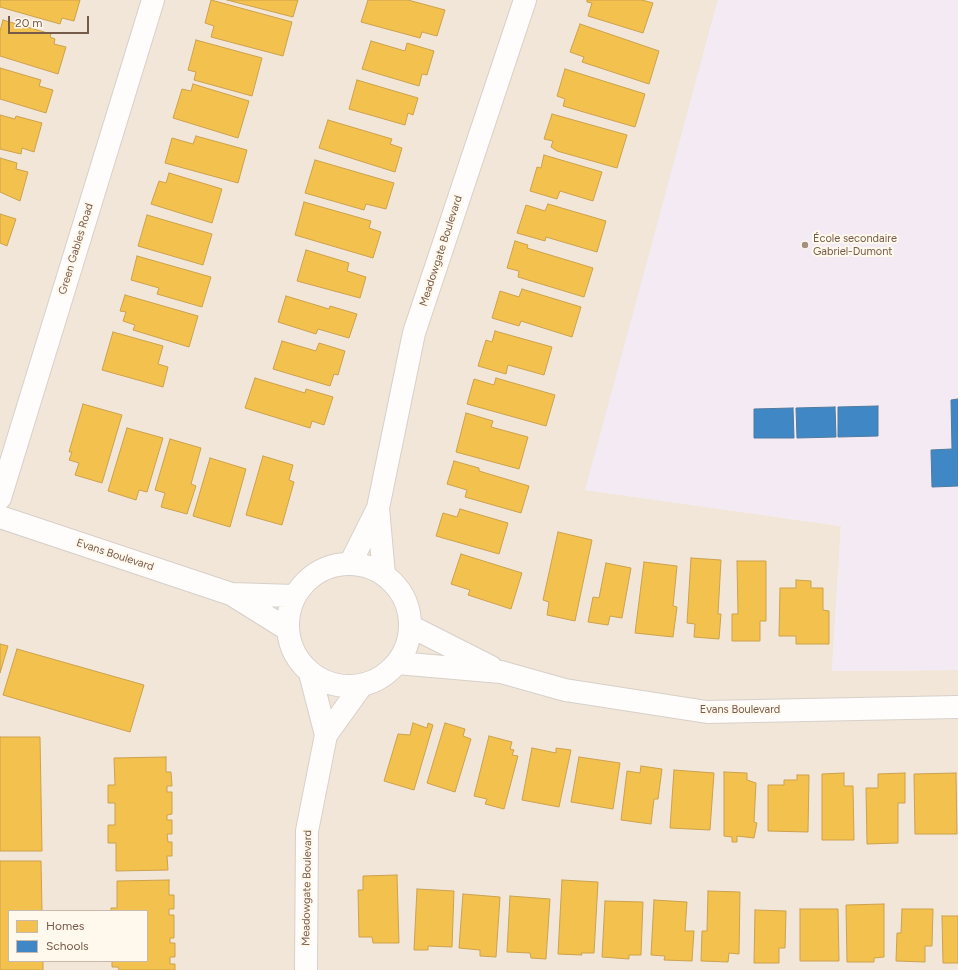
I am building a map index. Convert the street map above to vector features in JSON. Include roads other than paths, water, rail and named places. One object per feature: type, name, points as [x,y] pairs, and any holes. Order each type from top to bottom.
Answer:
[{"type":"street","name":"Green Gables Road","points":[[0,498],[153,0]]},
{"type":"street","name":"Meadowgate Boulevard","points":[[350,564],[378,508],[414,333],[525,0]]},
{"type":"street","name":"Meadowgate Boulevard","points":[[378,508],[384,575]]},
{"type":"street","name":"Evans Boulevard","points":[[0,517],[231,594],[287,629]]},
{"type":"street","points":[[350,564],[367,566],[384,575],[398,589],[407,606],[410,626],[407,645],[397,663],[381,677],[362,685],[340,686],[324,681],[310,673],[298,660],[291,645],[287,629],[289,612],[294,596],[304,582],[318,572],[333,565],[350,564]]},
{"type":"street","name":"Evans Boulevard","points":[[231,594],[294,596]]},
{"type":"street","name":"Evans Boulevard","points":[[410,626],[501,672]]},
{"type":"street","name":"Evans Boulevard","points":[[397,663],[501,672],[565,690],[707,712],[958,707]]},
{"type":"street","name":"Meadowgate Boulevard","points":[[310,673],[326,735]]},
{"type":"street","name":"Meadowgate Boulevard","points":[[306,970],[307,831],[326,735],[362,685]]},
{"type":"place","name":"École secondaire Gabriel-Dumont","points":[[805,245]]}]
